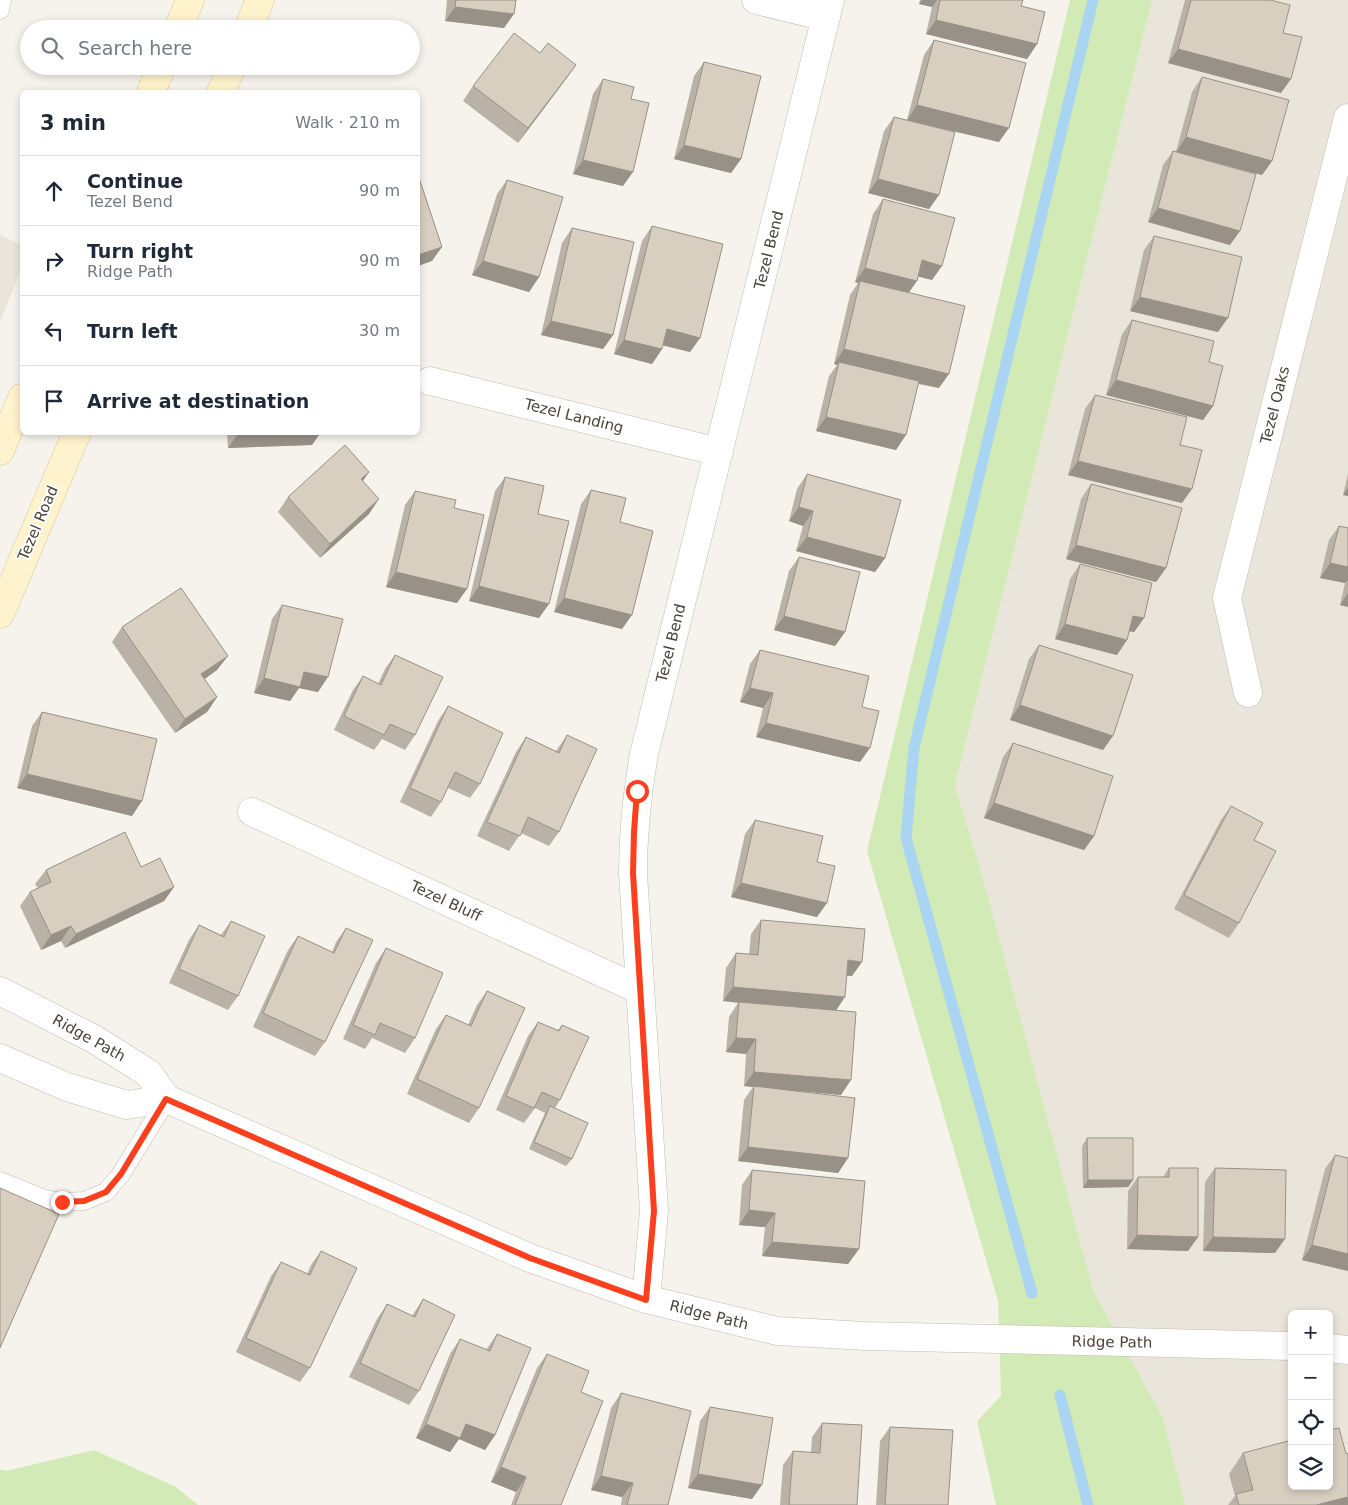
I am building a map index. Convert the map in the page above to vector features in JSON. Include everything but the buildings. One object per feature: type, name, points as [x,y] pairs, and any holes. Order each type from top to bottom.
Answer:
[{"type":"main road","points":[[182,20],[190,0]]},
{"type":"main road","points":[[252,20],[260,0]]},
{"type":"main road","points":[[152,90],[158,75]]},
{"type":"main road","points":[[222,90],[228,75]]},
{"type":"main road","points":[[0,451],[20,403]]},
{"type":"main road","name":"Tezel Road","points":[[0,614],[76,435]]},
{"type":"street","points":[[756,0],[828,9]]},
{"type":"street","name":"Tezel Bend","points":[[646,1300],[654,1211],[633,873],[637,791],[644,754],[828,9]]},
{"type":"street","name":"Tezel Oaks","points":[[1248,694],[1226,598],[1348,118]]},
{"type":"street","name":"Tezel Landing","points":[[430,381],[719,452]]},
{"type":"street","name":"Tezel Bluff","points":[[252,812],[640,990]]},
{"type":"street","name":"Ridge Path","points":[[0,991],[94,1039],[148,1073],[166,1099],[530,1258],[646,1300],[777,1331],[865,1336],[1288,1346]]},
{"type":"street","points":[[0,1058],[67,1087],[128,1106],[166,1099]]},
{"type":"street","points":[[1333,1348],[1348,1350]]},
{"type":"lane","points":[[0,10],[2,0]]},
{"type":"lane","points":[[0,1180],[45,1200],[62,1202],[84,1201],[106,1192],[121,1174],[166,1099]]},
{"type":"shaded area","points":[[1152,0],[1348,0],[1348,1505],[1185,1505],[1163,1418],[1093,1290],[983,878],[955,785]]},
{"type":"shaded area","points":[[0,235],[20,244],[20,272],[0,322]]},
{"type":"green space","points":[[1070,0],[1152,0],[955,785],[983,878],[1093,1290],[1163,1418],[1185,1505],[996,1505],[977,1421],[1001,1396],[998,1301],[867,851]]},
{"type":"green space","points":[[94,1450],[176,1487],[198,1505],[0,1505],[0,1469],[6,1471]]},
{"type":"waterway","points":[[1032,1293],[906,838],[914,748],[1093,0]]},
{"type":"waterway","points":[[1060,1395],[1088,1505]]},
{"type":"route","points":[[62,1202],[84,1201],[106,1192],[121,1174],[166,1099],[530,1258],[646,1300],[654,1211],[633,873],[637,791]]}]
